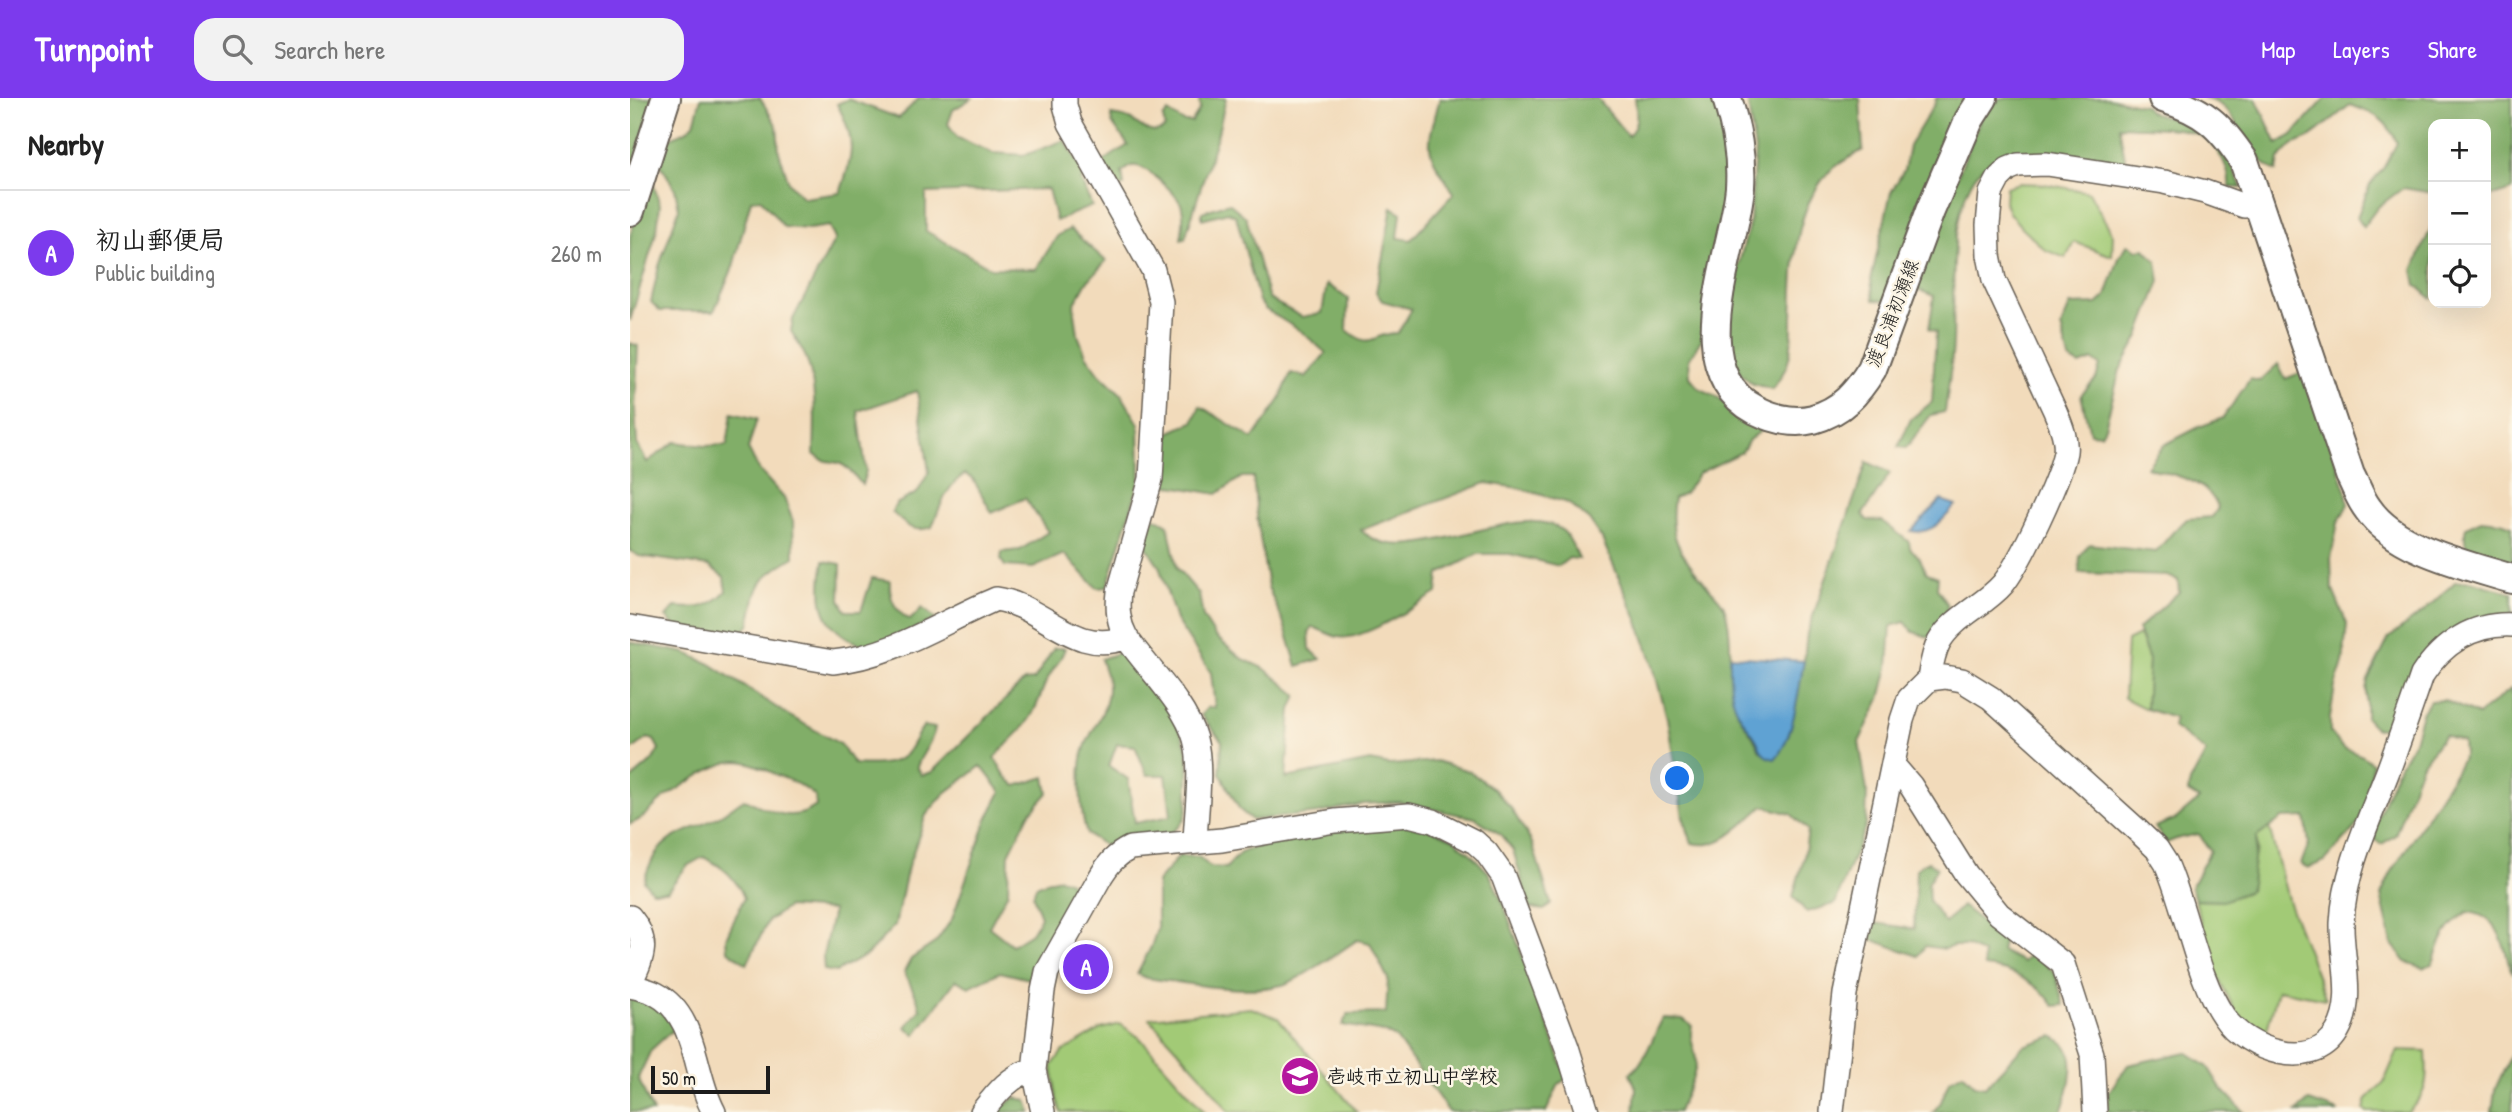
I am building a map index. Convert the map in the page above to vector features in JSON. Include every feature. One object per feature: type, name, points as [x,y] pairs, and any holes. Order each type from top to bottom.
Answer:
[{"type":"main road","points":[[630,211],[666,98]]},
{"type":"main road","name":"渡良浦初瀬線","points":[[1727,98],[1738,134],[1741,159],[1740,190],[1718,308],[1716,349],[1722,371],[1738,396],[1751,408],[1794,421],[1809,420],[1827,414],[1846,403],[1859,390],[1872,369],[1930,211],[1969,120],[1983,98]]},
{"type":"main road","points":[[2163,98],[2197,111],[2224,131],[2244,161],[2350,475],[2368,510],[2382,525],[2411,543],[2458,562],[2512,579]]},
{"type":"street","points":[[1065,98],[1070,122],[1153,270],[1160,289],[1151,479],[1118,592],[1117,608],[1120,625],[1126,637],[1189,723],[1196,742],[1198,773],[1195,842]]},
{"type":"street","points":[[1832,1112],[1845,995],[1909,699],[1929,679],[1939,642],[1955,624],[2001,586],[2010,575],[2033,530],[2066,450],[2055,411],[1994,280],[1989,255],[1991,193],[1999,178],[2008,169],[2018,165],[2047,164],[2164,182],[2205,192],[2244,206],[2259,205]]},
{"type":"street","points":[[630,627],[833,662],[853,660],[898,646],[996,599],[1025,607],[1067,634],[1112,643],[1126,637]]},
{"type":"street","points":[[1929,679],[1945,677],[1962,680],[1990,698],[2157,849],[2174,881],[2203,972],[2224,1018],[2247,1040],[2269,1050],[2291,1054],[2320,1049],[2329,1044],[2338,1031],[2344,1014],[2346,998],[2342,920],[2345,903],[2357,852],[2422,675],[2449,643],[2469,632],[2512,625]]},
{"type":"street","points":[[1893,765],[1912,786],[1966,874],[1999,914],[2063,964],[2092,1054],[2095,1112]]},
{"type":"street","points":[[1043,1112],[1034,1070],[1047,972],[1110,861],[1130,848],[1222,840],[1335,821],[1409,815],[1433,821],[1475,842],[1486,852],[1503,876],[1567,1047],[1587,1112]]},
{"type":"street","points":[[630,917],[642,939],[644,954],[630,985],[656,994],[672,1007],[686,1024],[704,1094],[714,1112]]},
{"type":"street","points":[[982,1112],[1010,1080],[1023,1072],[1034,1070]]},
{"type":"green space","points":[[630,98],[654,98],[630,176]]},
{"type":"green space","points":[[701,98],[760,98],[777,126],[779,152],[789,183],[803,198],[840,193],[851,148],[848,128],[837,104],[848,99],[899,118],[919,98],[972,98],[953,110],[948,124],[958,138],[993,153],[1025,155],[1065,140],[1084,174],[1081,181],[1092,206],[1056,221],[1048,189],[926,193],[926,231],[991,268],[1036,269],[1058,235],[1070,229],[1106,261],[1086,283],[1074,305],[1078,335],[1086,355],[1100,374],[1121,394],[1139,424],[1140,480],[1107,587],[1097,588],[1064,554],[1033,568],[1005,566],[1001,560],[1002,552],[1020,550],[1048,532],[1025,498],[992,513],[973,479],[965,474],[948,491],[932,527],[914,529],[892,512],[896,504],[917,493],[929,472],[917,391],[858,411],[866,471],[862,485],[844,466],[825,461],[814,454],[815,407],[812,383],[807,360],[791,331],[793,319],[835,239],[829,226],[809,229],[784,227],[761,199],[751,200],[733,267],[714,311],[660,311],[651,302],[659,266],[679,209],[675,189],[657,158],[666,140],[686,131],[694,124]]},
{"type":"green space","points":[[1199,98],[1226,98],[1218,133],[1185,238],[1181,239],[1181,204],[1166,186],[1144,169],[1132,166],[1122,172],[1124,186],[1117,187],[1102,162],[1128,145],[1112,123],[1111,115],[1127,118],[1147,130],[1156,132],[1165,128],[1163,118],[1168,112],[1184,122],[1192,122],[1200,109]]},
{"type":"green space","points":[[1440,98],[1597,98],[1628,136],[1636,123],[1635,98],[1718,98],[1733,162],[1703,337],[1689,359],[1690,377],[1699,388],[1716,396],[1762,430],[1749,440],[1742,452],[1699,473],[1685,493],[1674,498],[1672,513],[1679,547],[1724,606],[1728,620],[1735,705],[1760,751],[1790,730],[1807,633],[1867,462],[1890,473],[1863,514],[1867,520],[1882,521],[1909,542],[1910,548],[1919,557],[1927,573],[1938,577],[1937,588],[1948,605],[1941,626],[1931,638],[1913,632],[1905,622],[1891,626],[1888,667],[1880,699],[1859,742],[1867,791],[1866,825],[1835,904],[1806,912],[1793,896],[1804,858],[1808,830],[1791,814],[1764,806],[1722,839],[1713,843],[1692,843],[1683,817],[1667,718],[1637,619],[1602,539],[1589,520],[1568,503],[1519,488],[1486,483],[1361,530],[1380,542],[1405,545],[1491,527],[1543,523],[1563,531],[1579,559],[1569,558],[1559,566],[1510,554],[1478,554],[1439,574],[1437,593],[1403,614],[1361,634],[1338,637],[1313,627],[1309,633],[1310,649],[1321,659],[1297,666],[1284,624],[1268,587],[1253,477],[1242,477],[1217,494],[1165,485],[1168,433],[1193,422],[1200,406],[1253,439],[1279,401],[1291,373],[1306,377],[1326,353],[1302,332],[1265,309],[1259,301],[1236,216],[1228,212],[1202,219],[1202,212],[1229,203],[1246,217],[1269,299],[1302,317],[1322,313],[1327,284],[1348,299],[1347,330],[1367,341],[1398,333],[1412,309],[1382,301],[1376,292],[1392,207],[1401,213],[1398,238],[1411,240],[1454,193],[1437,166],[1430,148]]},
{"type":"green space","points":[[1747,98],[1860,98],[1863,150],[1827,174],[1807,207],[1801,224],[1795,261],[1790,356],[1784,372],[1772,389],[1753,384],[1740,373],[1729,343],[1728,319],[1733,287],[1750,221],[1755,150]]},
{"type":"green space","points":[[1936,98],[1966,98],[1935,161],[1888,301],[1874,300],[1871,280],[1891,192],[1904,170],[1909,146]]},
{"type":"green space","points":[[2000,98],[2108,98],[2144,105],[2150,112],[2170,118],[2183,116],[2220,141],[2242,188],[2229,187],[2224,162],[2213,146],[2199,135],[2174,129],[2119,126],[2126,164],[2007,151],[1989,163],[1974,178],[1965,196],[1956,236],[1952,351],[1945,412],[1931,415],[1906,448],[1898,447],[1911,419],[1932,402],[1936,332],[1929,329],[1934,296],[1913,288],[1981,117]]},
{"type":"green space","points":[[2203,98],[2256,98],[2277,144],[2292,135],[2326,98],[2512,98],[2512,190],[2491,196],[2491,119],[2428,119],[2428,192],[2403,188],[2378,207],[2363,227],[2357,217],[2370,185],[2397,143],[2384,122],[2350,105],[2309,138],[2292,145],[2279,159],[2277,171],[2259,159],[2234,120],[2219,104]]},
{"type":"green space","points":[[653,183],[660,205],[657,230],[630,321],[630,237],[644,189]]},
{"type":"green space","points":[[2019,183],[2044,184],[2089,192],[2113,235],[2112,256],[2074,242],[2066,258],[2045,250],[2009,213],[2005,202],[2006,187]]},
{"type":"green space","points":[[2428,235],[2428,296],[2416,285],[2413,270]]},
{"type":"green space","points":[[2128,244],[2137,250],[2145,249],[2157,262],[2160,281],[2139,336],[2120,370],[2105,427],[2101,434],[2090,433],[2081,395],[2096,379],[2100,365],[2093,360],[2080,365],[2069,359],[2061,327],[2070,305],[2097,304],[2106,296],[2119,258]]},
{"type":"green space","points":[[630,343],[638,346],[635,408],[637,444],[647,462],[675,442],[705,446],[727,445],[732,413],[757,419],[748,449],[759,470],[784,498],[793,521],[794,557],[760,584],[749,626],[736,635],[676,627],[666,617],[675,607],[697,607],[714,601],[726,591],[724,577],[709,566],[639,556],[630,551]]},
{"type":"green space","points":[[2278,364],[2285,379],[2305,371],[2346,490],[2348,504],[2338,523],[2331,558],[2332,588],[2347,624],[2343,663],[2335,686],[2330,732],[2343,748],[2363,756],[2373,764],[2368,797],[2359,823],[2325,861],[2308,868],[2301,864],[2309,843],[2305,817],[2282,818],[2257,837],[2250,891],[2223,901],[2195,900],[2191,887],[2210,851],[2199,834],[2166,843],[2155,827],[2176,819],[2199,799],[2188,792],[2190,782],[2206,752],[2173,727],[2174,718],[2146,709],[2149,660],[2138,629],[2179,592],[2178,580],[2167,576],[2079,573],[2080,556],[2089,544],[2156,552],[2187,519],[2212,517],[2218,508],[2206,491],[2189,480],[2147,467],[2164,445],[2223,418],[2250,379],[2260,381]]},
{"type":"green space","points":[[1154,517],[1168,525],[1177,568],[1199,594],[1203,617],[1215,636],[1241,658],[1265,669],[1297,695],[1291,710],[1286,778],[1370,761],[1390,765],[1436,761],[1469,771],[1495,790],[1511,808],[1532,843],[1551,904],[1544,910],[1530,908],[1513,850],[1500,834],[1475,818],[1399,802],[1363,804],[1319,813],[1252,820],[1240,810],[1220,773],[1222,741],[1201,715],[1208,707],[1215,708],[1211,673],[1176,620],[1159,566],[1145,544]]},
{"type":"green space","points":[[2481,520],[2512,526],[2512,570],[2477,558],[2466,546],[2466,527]]},
{"type":"green space","points":[[824,561],[841,564],[840,600],[846,611],[861,611],[872,578],[890,581],[890,593],[894,603],[910,620],[922,608],[936,619],[870,649],[854,642],[833,626],[826,616],[821,592]]},
{"type":"green space","points":[[2470,581],[2512,593],[2512,617],[2449,637],[2427,650],[2414,667],[2387,728],[2376,729],[2366,718],[2366,689],[2389,638],[2455,582]]},
{"type":"green space","points":[[2139,635],[2149,660],[2146,709],[2124,698],[2127,641]]},
{"type":"green space","points":[[630,642],[686,653],[710,664],[788,715],[840,744],[854,764],[881,764],[900,759],[908,752],[924,726],[935,728],[917,767],[922,775],[932,772],[1024,681],[1034,680],[1054,648],[1065,648],[1031,716],[995,758],[1006,777],[1016,786],[1045,777],[1048,793],[1029,814],[1009,854],[1008,892],[989,927],[1012,945],[1031,933],[1041,917],[1033,896],[1036,886],[1061,879],[1071,882],[1082,893],[1034,980],[1000,972],[969,987],[956,980],[915,1035],[906,1027],[920,1009],[904,972],[911,959],[936,942],[952,919],[987,819],[1001,792],[981,766],[944,794],[926,815],[908,867],[895,925],[867,955],[836,972],[824,970],[823,956],[833,910],[788,907],[768,921],[747,964],[727,950],[726,938],[744,898],[737,884],[717,864],[703,857],[687,866],[667,891],[652,891],[644,881],[650,864],[665,844],[721,815],[744,799],[789,815],[807,812],[816,806],[815,796],[802,787],[747,762],[736,761],[699,776],[664,798],[640,820],[630,824],[630,780],[652,761],[659,749],[654,740],[648,738],[630,751]]},
{"type":"green space","points":[[1121,652],[1142,675],[1171,713],[1188,756],[1188,805],[1181,824],[1170,833],[1154,840],[1111,850],[1087,834],[1080,790],[1085,747],[1108,695],[1101,659]],"holes":[[[1117,744],[1135,746],[1147,775],[1166,775],[1171,816],[1135,823],[1128,779],[1109,766]]]},
{"type":"green space","points":[[2512,688],[2512,975],[2503,944],[2494,926],[2478,914],[2467,912],[2445,934],[2433,963],[2424,968],[2406,962],[2392,944],[2381,895],[2391,873],[2451,779],[2464,754],[2463,742],[2444,735],[2421,766],[2395,835],[2382,844],[2375,840],[2376,821],[2396,772],[2414,741],[2422,713],[2430,701],[2444,700],[2478,715]]},
{"type":"green space","points":[[1394,824],[1431,829],[1454,839],[1489,873],[1503,903],[1567,1078],[1559,1084],[1546,1112],[1449,1112],[1396,1038],[1384,1032],[1342,1025],[1348,1014],[1386,1013],[1388,979],[1370,943],[1357,940],[1298,978],[1266,988],[1214,987],[1146,978],[1137,974],[1157,929],[1157,882],[1179,856],[1199,857],[1210,867],[1226,868],[1240,853],[1264,844],[1333,831]]},
{"type":"green space","points":[[2269,827],[2289,903],[2326,999],[2278,990],[2266,1033],[2238,1017],[2214,969],[2195,900],[2223,901],[2257,852],[2257,836]]},
{"type":"green space","points":[[1928,861],[1937,868],[1928,882],[1929,901],[1945,923],[1962,906],[2004,939],[2001,951],[2023,962],[2032,952],[2055,973],[2064,1005],[2054,1006],[2041,990],[2014,974],[1984,967],[1983,954],[1967,946],[1945,949],[1925,946],[1918,956],[1870,939],[1876,923],[1914,929],[1916,869]]},
{"type":"green space","points":[[630,997],[656,1008],[676,1027],[651,1050],[638,1078],[653,1112],[630,1112]]},
{"type":"green space","points":[[1251,1008],[1278,1018],[1357,1112],[1229,1112],[1200,1074],[1149,1018]]},
{"type":"green space","points":[[1663,1018],[1683,1019],[1692,1026],[1691,1036],[1696,1059],[1693,1077],[1678,1112],[1634,1112],[1636,1088],[1630,1073],[1640,1064]]},
{"type":"green space","points":[[1120,1024],[1140,1038],[1205,1112],[1061,1112],[1052,1066],[1062,1052],[1101,1029]]},
{"type":"green space","points":[[2053,1036],[2066,1046],[2071,1061],[2070,1079],[2061,1112],[1933,1112],[1941,1102],[1949,1081],[1963,1073],[1975,1085],[1985,1087],[2023,1046]]},
{"type":"green space","points":[[2398,1050],[2426,1051],[2427,1077],[2424,1091],[2408,1112],[2367,1112],[2364,1109],[2367,1099],[2384,1082]]},
{"type":"green space","points":[[2186,1052],[2208,1067],[2221,1088],[2244,1112],[2108,1112],[2108,1093],[2128,1065]]},
{"type":"green space","points":[[2512,1053],[2512,1112],[2492,1112],[2495,1089]]},
{"type":"green space","points":[[1015,1098],[1027,1100],[1031,1112],[995,1112]]},
{"type":"green space","points":[[2309,1101],[2336,1110],[2338,1112],[2296,1112]]},
{"type":"water","points":[[1941,500],[1956,505],[1942,521],[1931,528],[1911,531]]},
{"type":"water","points":[[1730,656],[1804,661],[1791,726],[1782,750],[1775,759],[1763,753],[1735,706]]},
{"type":"place","name":"初山郵便局","points":[[1086,967]]},
{"type":"place","name":"壱岐市立初山中学校","points":[[1300,1076]]}]
